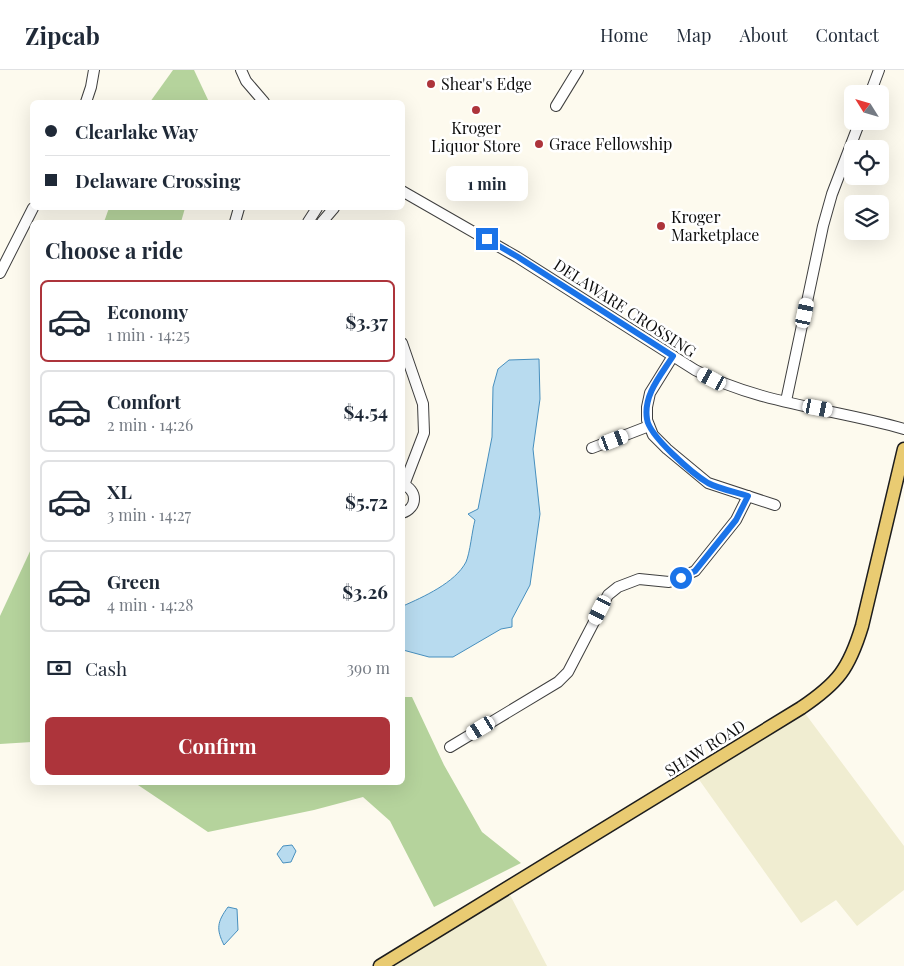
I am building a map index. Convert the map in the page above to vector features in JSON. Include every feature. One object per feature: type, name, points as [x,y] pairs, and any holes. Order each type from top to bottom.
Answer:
[{"type":"main road","name":"SHAW ROAD","points":[[380,966],[802,708],[821,695],[836,681],[848,665],[862,626],[904,449]]},
{"type":"street","points":[[87,100],[94,70]]},
{"type":"street","points":[[240,70],[246,81],[262,100]]},
{"type":"street","points":[[556,106],[578,70]]},
{"type":"street","points":[[873,85],[879,70]]},
{"type":"street","points":[[786,401],[822,226],[857,130]]},
{"type":"street","name":"DELAWARE CROSSING","points":[[405,193],[518,257],[695,370],[722,384],[786,401],[866,418],[904,429]]},
{"type":"street","points":[[0,273],[32,210]]},
{"type":"street","points":[[324,220],[332,210]]},
{"type":"street","points":[[405,352],[423,404],[424,433],[405,480]]},
{"type":"street","points":[[673,356],[650,393],[647,420],[653,435],[708,483],[775,505]]},
{"type":"street","points":[[592,448],[649,426]]},
{"type":"street","points":[[405,486],[412,491],[414,500],[410,509],[405,512]]},
{"type":"street","points":[[450,746],[558,682],[568,672],[608,595],[618,587],[639,579],[669,582],[695,571],[736,520],[748,496]]},
{"type":"shaded area","points":[[801,708],[904,846],[904,890],[857,926],[836,900],[801,923],[695,774]]},
{"type":"shaded area","points":[[507,889],[547,966],[380,966]]},
{"type":"green space","points":[[173,70],[194,70],[208,100],[151,100]]},
{"type":"green space","points":[[108,210],[184,210],[182,220],[105,220]]},
{"type":"green space","points":[[30,551],[30,742],[0,744],[0,616]]},
{"type":"green space","points":[[405,697],[412,697],[444,765],[482,832],[521,863],[434,907],[390,821],[363,797],[314,810],[208,832],[138,785],[405,785]]},
{"type":"water","points":[[539,359],[540,399],[533,449],[540,514],[530,585],[512,619],[512,627],[501,629],[453,657],[429,657],[405,651],[405,605],[447,583],[461,570],[466,562],[475,520],[468,514],[478,509],[492,437],[493,387],[498,369],[509,360]]},
{"type":"water","points":[[292,845],[296,851],[291,862],[283,863],[277,854],[283,846]]},
{"type":"water","points":[[228,907],[237,909],[238,930],[224,945],[219,926]]},
{"type":"place","name":"Shear's Edge","points":[[431,84]]},
{"type":"place","name":"Kroger Liquor Store","points":[[476,110]]},
{"type":"place","name":"Grace Fellowship","points":[[539,144]]},
{"type":"place","name":"Kroger Marketplace","points":[[661,226]]},
{"type":"route","points":[[487,239],[673,356],[650,393],[647,406],[647,420],[653,435],[708,483],[748,496],[736,520],[695,571],[681,578]]}]
